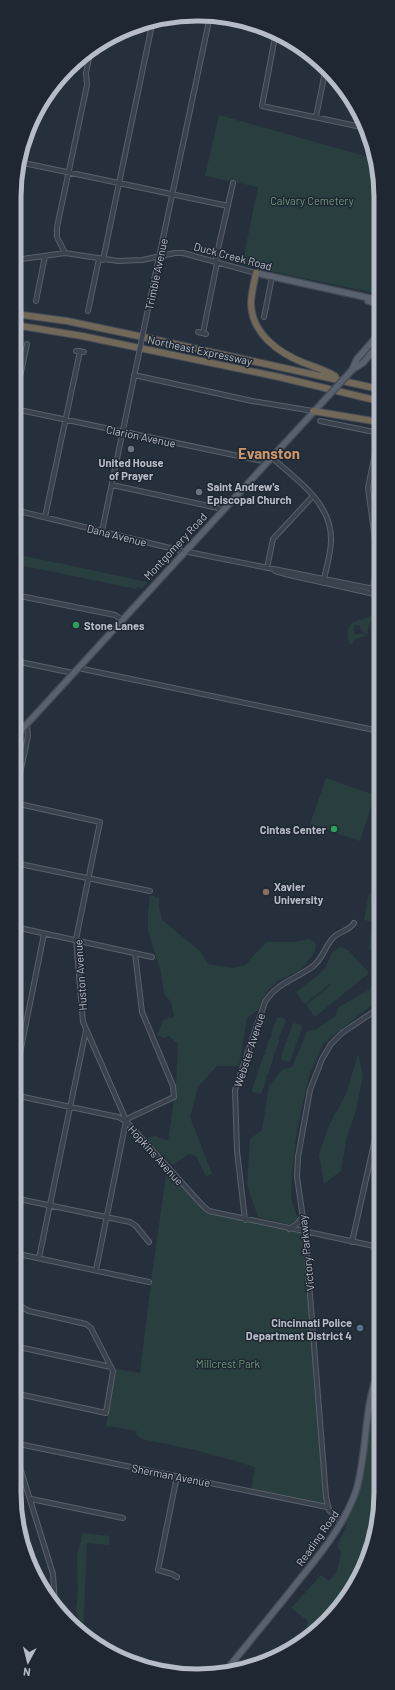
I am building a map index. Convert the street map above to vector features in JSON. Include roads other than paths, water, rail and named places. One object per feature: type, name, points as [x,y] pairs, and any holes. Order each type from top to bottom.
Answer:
[{"type":"highway","points":[[256,273],[251,298],[252,311],[256,324],[264,336],[283,353],[326,371],[340,379]]},
{"type":"highway","name":"Northeast Expressway","points":[[21,315],[67,321],[340,379],[374,388]]},
{"type":"highway","name":"Northeast Expressway","points":[[21,326],[44,328],[279,377],[374,400]]},
{"type":"highway","points":[[313,411],[374,421]]},
{"type":"main road","name":"Duck Creek Road","points":[[256,273],[374,299]]},
{"type":"main road","name":"Montgomery Road","points":[[352,370],[357,359],[374,340]]},
{"type":"main road","name":"Montgomery Road","points":[[21,730],[313,411],[352,370],[363,362],[374,350]]},
{"type":"main road","name":"Reading Road","points":[[230,1666],[306,1572],[342,1523],[355,1492],[360,1475],[369,1402],[374,1386]]},
{"type":"street","name":"Trimble Avenue","points":[[102,531],[209,21]]},
{"type":"street","points":[[88,311],[119,182],[152,27]]},
{"type":"street","points":[[275,38],[262,106],[359,127]]},
{"type":"street","points":[[65,253],[57,238],[57,227],[87,85],[86,73],[89,58]]},
{"type":"street","points":[[316,117],[324,75]]},
{"type":"street","points":[[24,163],[228,206]]},
{"type":"street","points":[[202,333],[217,263],[216,258],[233,182]]},
{"type":"street","name":"Duck Creek Road","points":[[21,259],[65,253],[101,260],[130,261],[183,253],[256,273]]},
{"type":"street","points":[[36,300],[45,256]]},
{"type":"street","points":[[264,316],[272,277]]},
{"type":"street","points":[[21,372],[27,344]]},
{"type":"street","points":[[45,517],[80,351]]},
{"type":"street","points":[[134,375],[252,401],[313,411]]},
{"type":"street","name":"Clarion Avenue","points":[[21,410],[267,462]]},
{"type":"street","points":[[320,421],[374,432]]},
{"type":"street","points":[[271,457],[313,496],[325,512],[331,533],[330,548],[324,580]]},
{"type":"street","points":[[374,458],[368,488],[374,532]]},
{"type":"street","points":[[112,485],[218,508],[222,511]]},
{"type":"street","points":[[267,568],[273,539],[313,496]]},
{"type":"street","name":"Dana Avenue","points":[[21,511],[185,551],[267,568],[289,575],[324,580],[372,591]]},
{"type":"street","points":[[372,591],[374,581]]},
{"type":"street","points":[[21,596],[115,615],[122,620]]},
{"type":"street","points":[[21,662],[73,673]]},
{"type":"street","points":[[78,668],[374,731]]},
{"type":"street","points":[[21,726],[25,726],[28,736],[21,769]]},
{"type":"street","name":"Huston Avenue","points":[[21,804],[100,822],[76,939],[83,1022],[126,1121]]},
{"type":"street","points":[[21,864],[88,880],[150,892]]},
{"type":"street","name":"Webster Avenue","points":[[245,1220],[237,1151],[236,1090],[265,1002],[274,990],[306,971],[319,961],[332,938],[350,929],[354,923]]},
{"type":"street","points":[[21,928],[76,939],[152,957]]},
{"type":"street","points":[[21,1047],[44,934]]},
{"type":"street","points":[[96,1270],[126,1121],[128,1118],[174,1097],[173,1086],[142,1012],[136,953]]},
{"type":"street","name":"Victory Parkway","points":[[327,1506],[305,1232],[297,1167],[301,1135],[310,1090],[322,1058],[342,1033],[374,1011]]},
{"type":"street","points":[[39,1258],[86,1030]]},
{"type":"street","name":"Hopkins Avenue","points":[[21,1097],[118,1117],[126,1121],[206,1209],[213,1213],[374,1246]]},
{"type":"street","points":[[352,1242],[374,1151]]},
{"type":"street","points":[[21,1200],[133,1224],[149,1242]]},
{"type":"street","points":[[289,1229],[297,1224],[303,1216]]},
{"type":"street","points":[[21,1254],[149,1282]]},
{"type":"street","points":[[21,1306],[29,1311],[86,1324],[91,1328],[114,1371],[106,1413],[21,1395]]},
{"type":"street","points":[[21,1348],[112,1367]]},
{"type":"street","name":"Sherman Avenue","points":[[21,1444],[327,1506]]},
{"type":"street","points":[[21,1469],[53,1574],[54,1596]]},
{"type":"street","points":[[177,1476],[158,1570],[177,1577]]},
{"type":"street","points":[[31,1499],[122,1518]]},
{"type":"street","points":[[327,1506],[342,1523]]},
{"type":"place","name":"United House of Prayer","points":[[131,449]]},
{"type":"place","name":"Saint Andrew's Episcopal Church","points":[[199,492]]},
{"type":"place","name":"Stone Lanes","points":[[76,625]]},
{"type":"place","name":"Cintas Center","points":[[334,829]]},
{"type":"place","name":"Xavier University","points":[[266,892]]},
{"type":"place","name":"Cincinnati Police Department District 4","points":[[360,1328]]},
{"type":"district","name":"Evanston","points":[[269,453]]},
{"type":"park label","name":"Calvary Cemetery","points":[[312,200]]},
{"type":"park label","name":"Millcrest Park","points":[[228,1363]]}]
